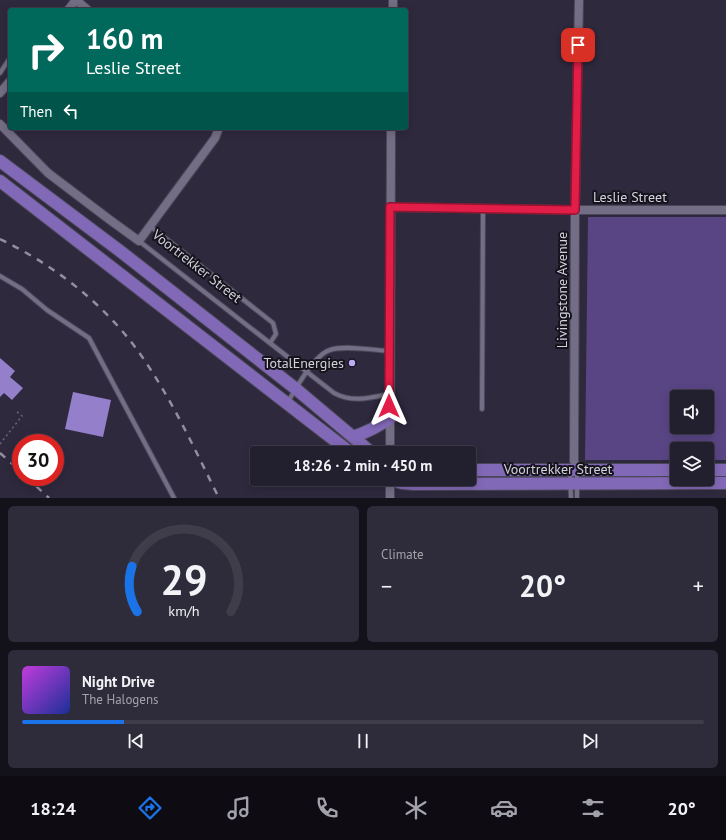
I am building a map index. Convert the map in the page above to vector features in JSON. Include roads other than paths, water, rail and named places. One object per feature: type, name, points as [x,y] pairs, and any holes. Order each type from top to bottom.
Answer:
[{"type":"main road","points":[[0,161],[145,271],[296,389],[364,446]]},
{"type":"main road","points":[[0,181],[342,446]]},
{"type":"main road","points":[[134,284],[145,271]]},
{"type":"main road","points":[[353,437],[377,427],[390,418]]},
{"type":"main road","name":"Voortrekker Street","points":[[476,470],[574,467],[670,470]]},
{"type":"main road","points":[[714,470],[726,470]]},
{"type":"main road","name":"Voortrekker Street","points":[[476,484],[726,483]]},
{"type":"street","points":[[70,8],[76,0],[86,8]]},
{"type":"street","name":"Livingstone Avenue","points":[[574,467],[575,210],[579,0]]},
{"type":"street","points":[[0,93],[8,83]]},
{"type":"street","name":"Voortrekker Street","points":[[0,124],[48,173],[78,197],[139,241]]},
{"type":"street","points":[[139,241],[215,138],[218,130]]},
{"type":"street","points":[[390,446],[389,351],[391,130]]},
{"type":"street","name":"Leslie Street","points":[[390,207],[575,210],[726,210]]},
{"type":"street","points":[[389,486],[390,498]]},
{"type":"lane","points":[[0,73],[8,61]]},
{"type":"lane","points":[[482,409],[483,209]]},
{"type":"lane","points":[[150,226],[272,323],[276,334],[270,342]]},
{"type":"lane","name":"Voortrekker Street","points":[[139,241],[334,393],[347,399],[362,399],[389,394]]},
{"type":"lane","points":[[0,276],[22,289],[47,310],[89,338],[174,498]]},
{"type":"lane","points":[[288,403],[307,371],[323,354],[329,350],[344,348],[389,351]]},
{"type":"lane","name":"Livingstone Avenue","points":[[574,467],[574,484],[577,498]]},
{"type":"lane","name":"Livingstone Avenue","points":[[571,498],[574,484]]},
{"type":"railway","points":[[0,239],[20,249],[58,273],[93,301],[124,333],[150,368],[161,386],[182,423],[219,498]]},
{"type":"railway","points":[[0,453],[12,464]]},
{"type":"railway","points":[[36,486],[49,498]]},
{"type":"place","name":"TotalEnergies","points":[[352,363]]}]
